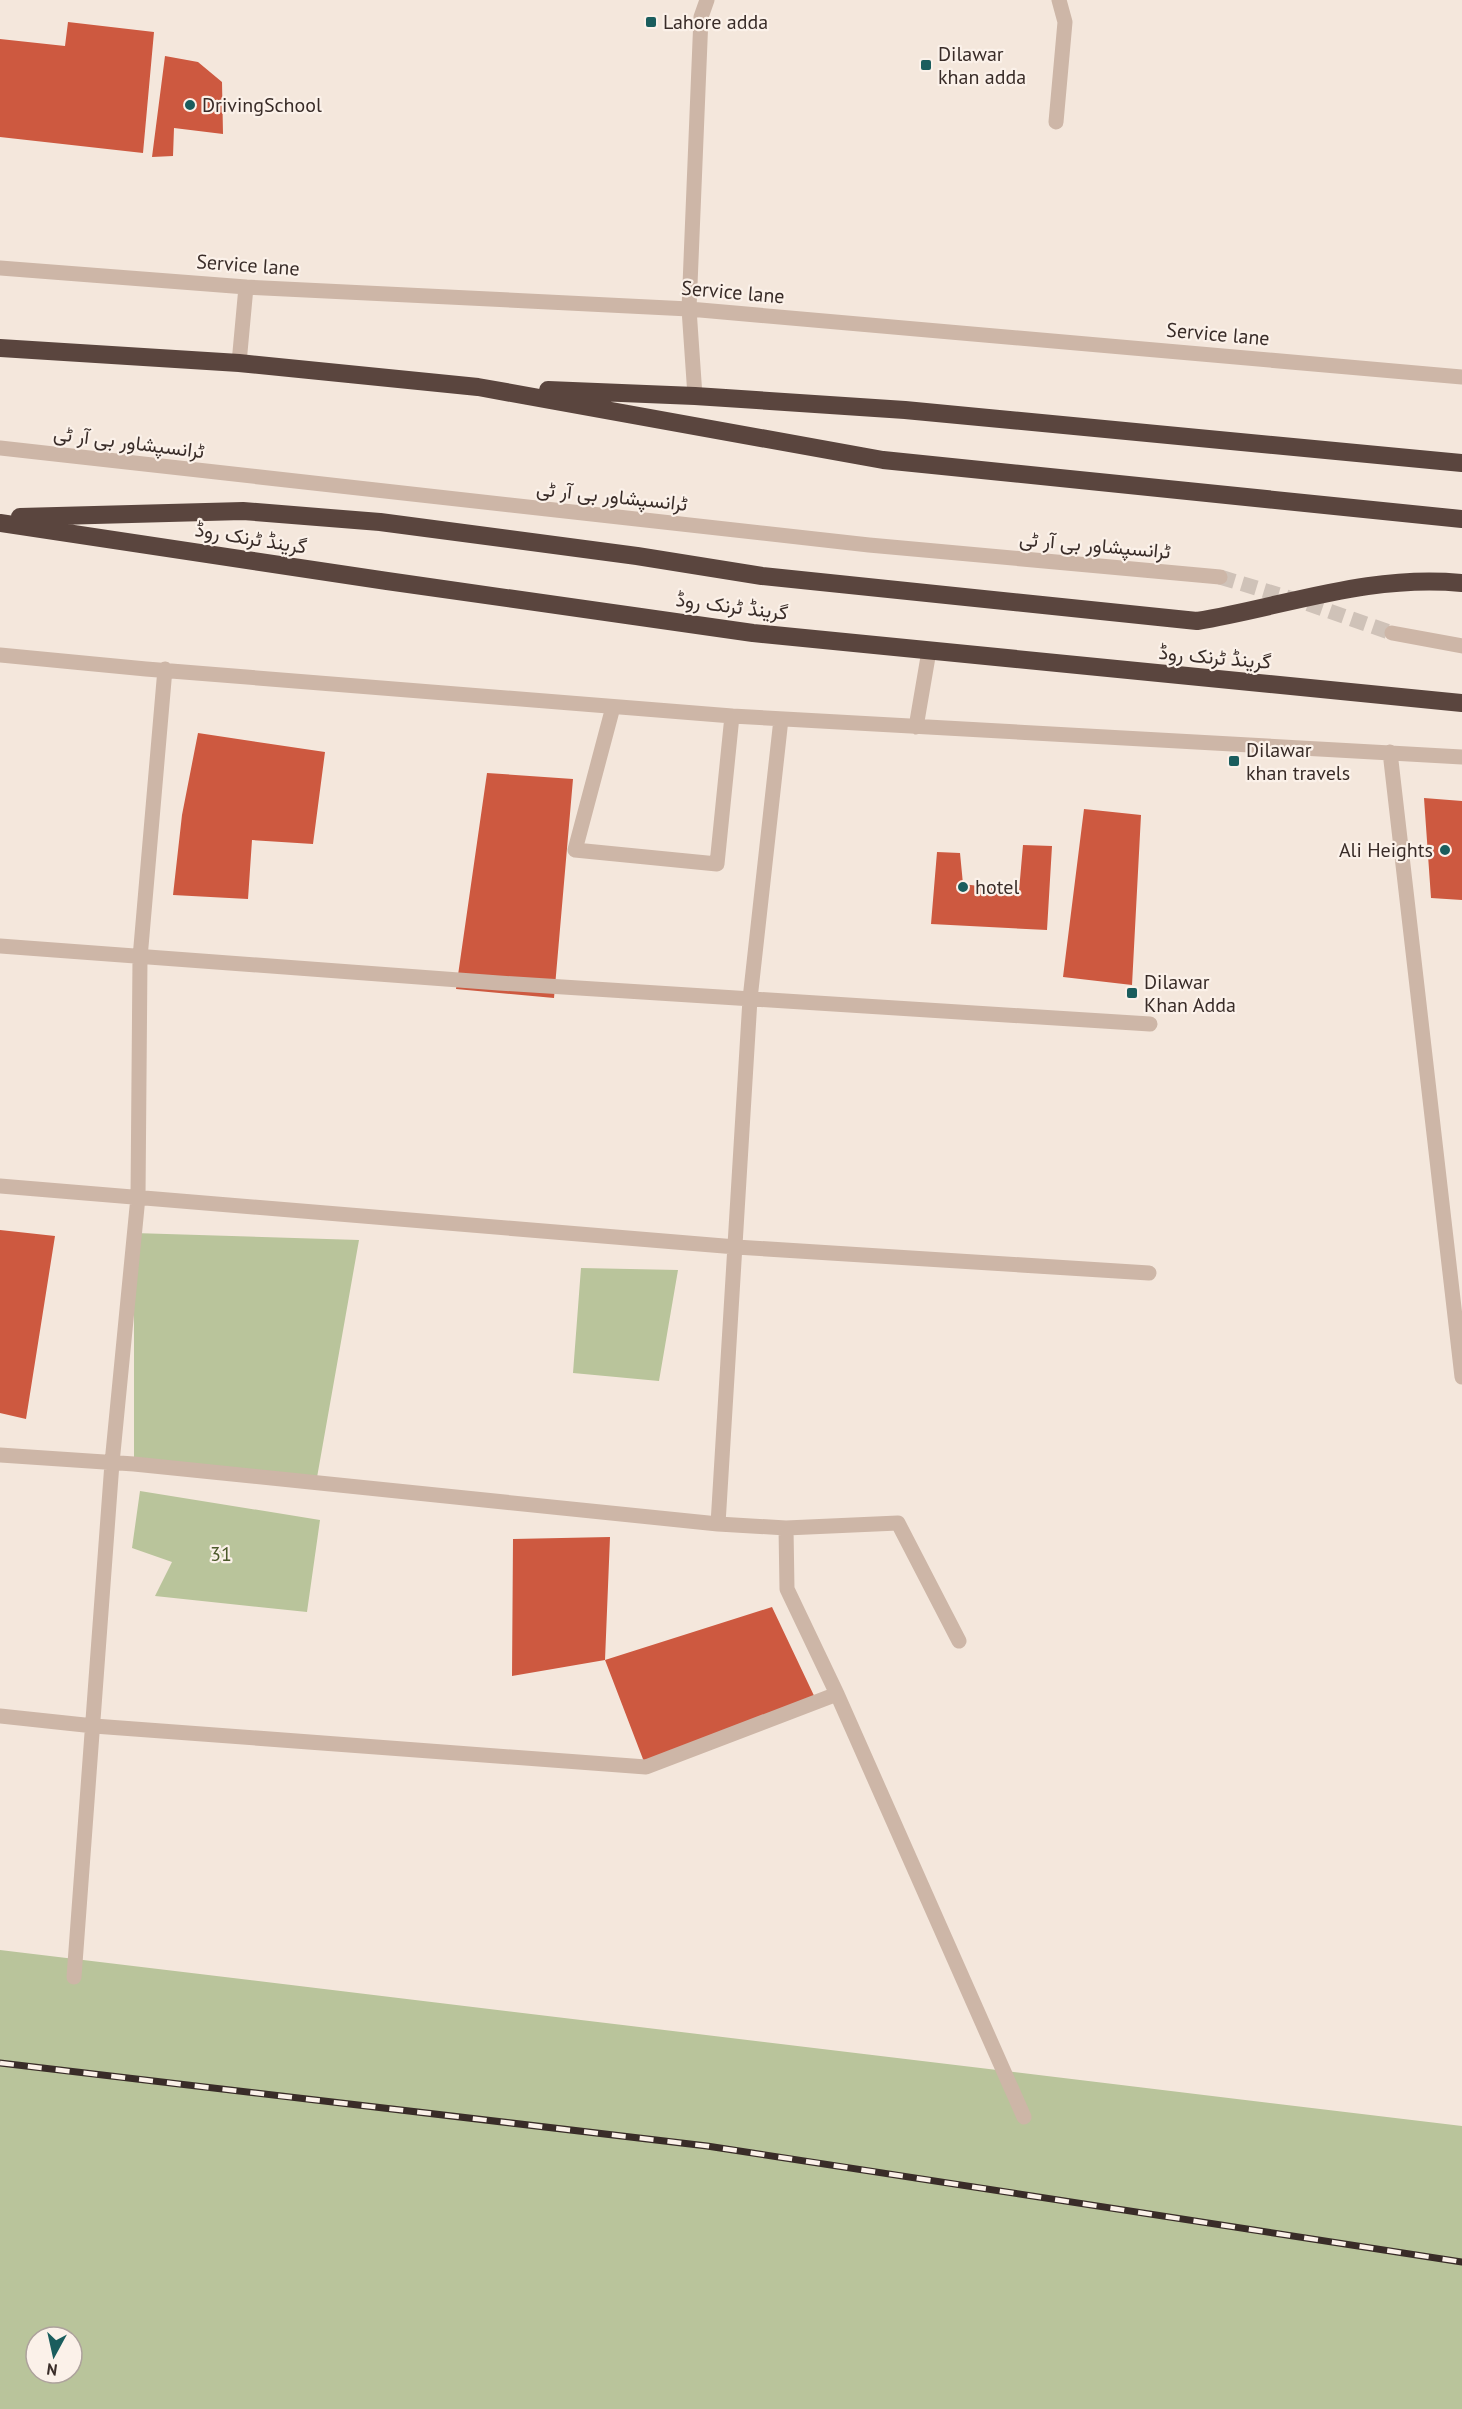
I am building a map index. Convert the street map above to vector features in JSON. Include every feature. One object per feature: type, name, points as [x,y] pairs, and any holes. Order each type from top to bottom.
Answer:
[{"type":"highway","points":[[0,348],[238,363],[478,387],[695,396],[905,410],[1462,463]]},
{"type":"highway","points":[[478,387],[883,460],[1462,519]]},
{"type":"highway","points":[[0,518],[243,511],[380,522],[637,556],[762,576],[1197,621],[1235,615],[1352,587],[1403,581],[1462,583]]},
{"type":"highway","name":"گرینڈ ٹرنک روڈ","points":[[0,523],[387,582],[753,633],[1462,703]]},
{"type":"street","points":[[695,396],[689,309],[701,18],[707,0]]},
{"type":"street","points":[[1056,122],[1065,22],[1059,0]]},
{"type":"street","name":"Service lane","points":[[0,268],[246,287],[689,309],[1462,376]]},
{"type":"street","points":[[238,363],[246,287]]},
{"type":"street","name":"ٹرانسپشاور بی آر ٹی","points":[[0,448],[869,545],[1220,577]]},
{"type":"street","points":[[1392,633],[1462,646]]},
{"type":"street","points":[[916,727],[928,651]]},
{"type":"street","points":[[0,655],[732,716],[1462,757]]},
{"type":"street","points":[[74,1977],[112,1463],[138,1197],[140,958],[165,669]]},
{"type":"street","points":[[614,707],[575,850],[717,864],[732,716]]},
{"type":"street","points":[[718,1524],[750,999],[781,719]]},
{"type":"street","points":[[1390,752],[1462,1377]]},
{"type":"street","points":[[0,946],[140,958],[1150,1024]]},
{"type":"street","points":[[0,1186],[736,1247],[1149,1273]]},
{"type":"street","points":[[0,1455],[112,1463],[718,1524],[786,1528],[898,1523],[959,1641]]},
{"type":"street","points":[[786,1528],[787,1588],[837,1694],[1024,2116]]},
{"type":"street","points":[[0,1716],[94,1726],[646,1767],[837,1694]]},
{"type":"green space","points":[[134,1233],[359,1240],[316,1483],[134,1464]]},
{"type":"green space","points":[[581,1268],[678,1270],[659,1381],[573,1373]]},
{"type":"green space","name":"31","points":[[140,1491],[320,1520],[307,1612],[155,1596],[172,1562],[132,1548]]},
{"type":"green space","points":[[0,1950],[1462,2126],[1462,2409],[0,2409]]},
{"type":"building","points":[[68,22],[154,32],[143,153],[0,137],[0,39],[65,46]]},
{"type":"building","name":"DrivingSchool","points":[[165,56],[198,62],[222,82],[223,134],[174,128],[173,156],[152,157]]},
{"type":"building","points":[[198,733],[325,752],[313,844],[252,840],[248,899],[173,895],[182,815]]},
{"type":"building","points":[[487,773],[573,779],[554,998],[456,989]]},
{"type":"building","name":"Ali Heights","points":[[1424,798],[1462,801],[1462,900],[1431,898]]},
{"type":"building","points":[[1084,809],[1141,815],[1132,985],[1063,977]]},
{"type":"building","name":"hotel","points":[[1023,845],[1052,846],[1047,930],[931,924],[937,852],[960,853],[963,884],[1019,891]]},
{"type":"building","points":[[0,1230],[55,1236],[26,1419],[0,1413]]},
{"type":"building","points":[[610,1537],[605,1660],[512,1676],[513,1539]]},
{"type":"building","points":[[772,1607],[817,1702],[646,1767],[605,1660]]},
{"type":"tunnel","points":[[1220,577],[1306,603],[1392,633]]},
{"type":"railway","points":[[0,2063],[707,2146],[1462,2262]]},
{"type":"place","name":"Lahore adda","points":[[651,22]]},
{"type":"place","name":"Dilawar khan adda","points":[[926,65]]},
{"type":"place","name":"DrivingSchool","points":[[190,105]]},
{"type":"place","name":"Dilawar khan travels","points":[[1234,761]]},
{"type":"place","name":"Ali Heights","points":[[1445,850]]},
{"type":"place","name":"hotel","points":[[963,887]]},
{"type":"place","name":"Dilawar Khan Adda","points":[[1132,993]]}]
